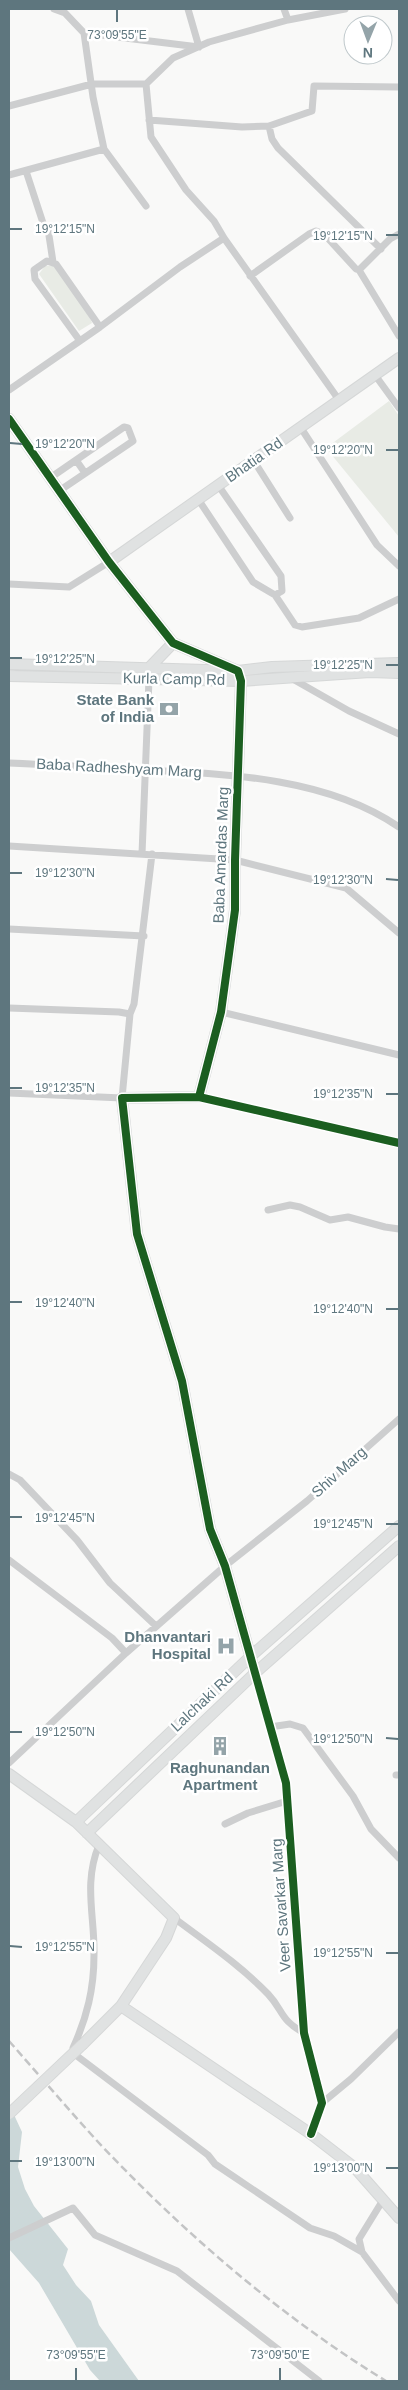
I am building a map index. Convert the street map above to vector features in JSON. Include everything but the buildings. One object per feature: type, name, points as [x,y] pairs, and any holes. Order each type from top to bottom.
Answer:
[{"type":"street","points":[[54,9],[65,13],[84,33],[104,149],[146,206]]},
{"type":"street","points":[[188,9],[199,47]]},
{"type":"street","points":[[284,9],[288,20]]},
{"type":"street","points":[[9,106],[92,84],[146,84],[173,58],[199,47],[288,20],[345,9]]},
{"type":"street","points":[[84,33],[199,47]]},
{"type":"street","points":[[146,84],[151,137],[186,190],[214,221],[250,276],[339,400]]},
{"type":"street","points":[[149,120],[242,127],[269,126],[312,111],[314,86],[399,87]]},
{"type":"street","points":[[269,126],[272,139],[278,148],[381,249]]},
{"type":"street","points":[[9,175],[104,149]]},
{"type":"street","points":[[26,171],[43,222],[48,230],[54,262],[100,327]]},
{"type":"street","points":[[250,276],[309,234],[316,231],[324,234],[359,270],[399,336]]},
{"type":"street","points":[[359,270],[399,234]]},
{"type":"street","points":[[9,390],[100,327],[180,267],[224,238]]},
{"type":"street","points":[[54,262],[47,262],[34,270],[33,276],[80,341]]},
{"type":"street","name":"Bhatia Rd","points":[[109,562],[399,358]]},
{"type":"street","points":[[375,375],[399,408]]},
{"type":"street","points":[[9,419],[109,562],[173,643],[240,676]]},
{"type":"street","points":[[50,478],[124,427],[128,428],[133,441],[59,491]]},
{"type":"street","points":[[301,428],[377,545],[398,564]]},
{"type":"street","points":[[76,460],[85,473]]},
{"type":"street","points":[[254,461],[290,518]]},
{"type":"street","points":[[218,485],[281,576],[282,590],[275,595]]},
{"type":"street","points":[[198,499],[253,582],[275,595],[295,625],[302,627],[359,618],[399,599]]},
{"type":"street","points":[[9,584],[69,588],[109,562]]},
{"type":"street","points":[[142,854],[149,674],[173,643]]},
{"type":"street","name":"Kurla Camp Rd","points":[[240,676],[272,667],[399,663]]},
{"type":"street","name":"Kurla Camp Rd","points":[[9,664],[149,674]]},
{"type":"street","name":"Kurla Camp Rd","points":[[9,676],[149,674],[290,677],[370,672],[399,674]]},
{"type":"street","name":"Baba Amardas Marg","points":[[199,1098],[221,1012],[235,910],[240,676]]},
{"type":"street","points":[[290,677],[349,711],[399,734]]},
{"type":"street","name":"Baba Radheshyam Marg","points":[[9,763],[238,774],[326,793],[376,811],[399,827]]},
{"type":"street","points":[[9,846],[235,860],[346,888],[399,933]]},
{"type":"street","points":[[152,854],[144,936],[134,1004],[130,1014],[122,1098],[137,1234],[182,1381],[210,1528],[225,1566],[255,1673]]},
{"type":"street","points":[[9,929],[144,936]]},
{"type":"street","points":[[9,1008],[130,1014]]},
{"type":"street","points":[[221,1012],[399,1056]]},
{"type":"street","points":[[9,1093],[122,1098],[199,1098],[399,1143]]},
{"type":"street","points":[[268,1210],[295,1206],[330,1220],[348,1217],[385,1228],[399,1228]]},
{"type":"street","name":"Shiv Marg","points":[[9,1763],[156,1626],[225,1566],[307,1501],[399,1419]]},
{"type":"street","points":[[9,1474],[20,1480],[77,1540],[110,1583],[156,1626]]},
{"type":"street","name":"Lalchaki Rd","points":[[76,1822],[251,1656],[399,1526]]},
{"type":"street","name":"Lalchaki Rd","points":[[86,1834],[255,1673],[399,1546]]},
{"type":"street","points":[[9,1560],[112,1638],[126,1653]]},
{"type":"street","name":"Veer Savarkar Marg","points":[[255,1673],[286,1782],[304,2034],[322,2104]]},
{"type":"street","points":[[270,1727],[290,1724],[303,1728],[353,1796],[371,1829],[399,1858]]},
{"type":"street","points":[[9,1774],[76,1822],[86,1834],[174,1918],[234,1962],[269,1996],[284,2020],[304,2034]]},
{"type":"street","points":[[225,1824],[248,1813],[287,1801]]},
{"type":"street","points":[[98,1845],[91,1862],[90,1879],[95,1953],[93,1985],[89,2008],[73,2048],[77,2056],[208,2154],[215,2164],[310,2228],[334,2236],[362,2252],[399,2301]]},
{"type":"street","points":[[9,2114],[121,2006],[166,1938],[174,1918]]},
{"type":"street","points":[[121,2006],[311,2134],[355,2168],[399,2218]]},
{"type":"street","points":[[311,2134],[322,2104],[351,2079],[399,2032]]},
{"type":"street","points":[[362,2252],[359,2239],[383,2200]]},
{"type":"street","points":[[9,2238],[73,2208],[95,2235],[177,2271],[319,2381]]},
{"type":"shaded area","points":[[55,265],[86,306],[92,323],[79,331],[39,274],[45,266]]},
{"type":"shaded area","points":[[389,401],[399,416],[399,537],[326,448]]},
{"type":"shaded area","points":[[9,2104],[22,2132],[18,2167],[25,2189],[34,2206],[68,2249],[63,2265],[76,2285],[91,2301],[99,2325],[139,2381],[100,2381],[90,2370],[39,2283],[9,2249]]},
{"type":"railway","points":[[9,2041],[99,2143],[199,2241],[308,2329],[386,2381]]},
{"type":"cycle path","points":[[9,419],[109,562],[173,643],[238,671],[241,681],[235,910],[221,1012],[199,1097]]},
{"type":"cycle path","points":[[311,2134],[322,2103],[304,2033],[286,1783],[225,1566],[210,1529],[182,1381],[137,1234],[122,1098],[199,1097],[399,1143]]},
{"type":"place","name":"State Bank of India","points":[[169,709]]},
{"type":"place","name":"Dhanvantari Hospital","points":[[226,1646]]},
{"type":"place","name":"Raghunandan Apartment","points":[[220,1746]]}]
